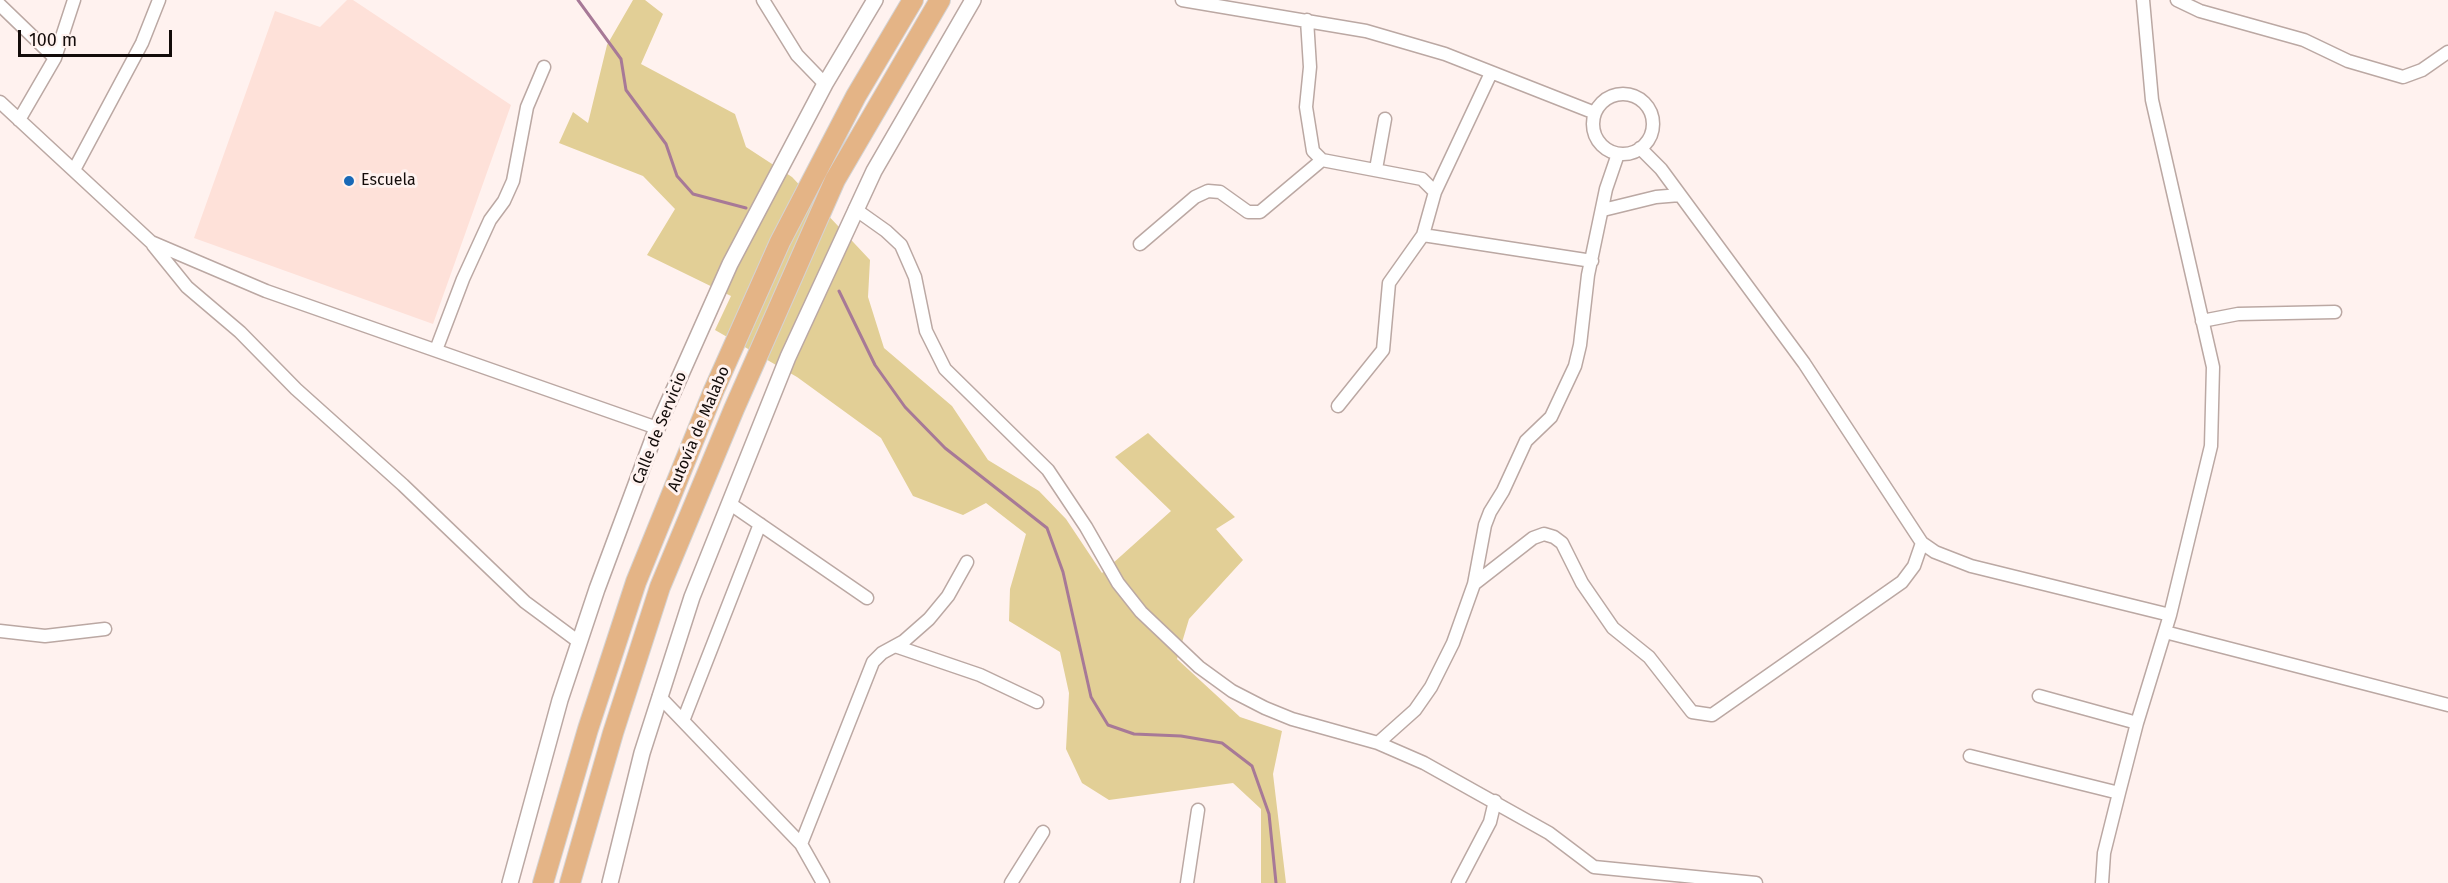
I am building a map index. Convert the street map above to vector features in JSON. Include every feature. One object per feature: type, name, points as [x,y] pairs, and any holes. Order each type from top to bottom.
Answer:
[{"type":"highway","name":"Autovía de Malabo","points":[[543,883],[588,729],[636,582],[714,390],[785,231],[852,103],[913,0]]},
{"type":"highway","name":"Autovía de Malabo","points":[[570,883],[613,733],[660,587],[729,419],[835,180],[940,0]]},
{"type":"street","points":[[19,120],[55,58],[74,0]]},
{"type":"street","points":[[74,170],[142,43],[159,0]]},
{"type":"street","points":[[763,0],[797,56],[825,84]]},
{"type":"street","points":[[610,883],[642,753],[692,597],[788,357],[855,209],[895,134],[973,0]]},
{"type":"street","points":[[1182,0],[1307,20],[1382,36],[1445,54],[1595,112]]},
{"type":"street","points":[[2102,883],[2104,853],[2137,723],[2170,615],[2211,446],[2213,367],[2152,100],[2143,0]]},
{"type":"street","points":[[2177,0],[2200,11],[2304,40],[2348,61],[2403,77],[2428,66],[2448,52]]},
{"type":"street","name":"Calle de Servicio","points":[[510,883],[560,700],[657,428],[730,264],[869,2]]},
{"type":"street","points":[[0,5],[55,58]]},
{"type":"street","points":[[1307,20],[1310,67],[1306,107],[1313,151],[1322,160],[1422,179],[1435,192]]},
{"type":"street","points":[[436,350],[463,279],[490,220],[504,201],[513,181],[526,107],[544,67]]},
{"type":"street","points":[[1338,406],[1383,350],[1389,283],[1423,235],[1435,192],[1491,73]]},
{"type":"street","points":[[1630,95],[1646,105],[1653,123],[1651,133],[1640,148],[1618,154],[1602,146],[1597,139],[1593,121],[1599,105],[1613,96],[1630,95]]},
{"type":"street","points":[[0,102],[151,242],[187,287],[247,338],[296,389],[403,485],[525,602],[579,642]]},
{"type":"street","points":[[1376,169],[1386,118]]},
{"type":"street","points":[[1640,148],[1661,169],[1804,363],[1922,543],[1971,566],[2170,615]]},
{"type":"street","points":[[1378,743],[1415,710],[1431,687],[1453,643],[1474,584],[1485,525],[1490,512],[1503,491],[1526,441],[1551,417],[1575,366],[1592,261],[1618,154]]},
{"type":"street","points":[[1140,244],[1194,197],[1208,190],[1220,192],[1248,212],[1260,212],[1322,160]]},
{"type":"street","points":[[1603,210],[1656,196],[1680,195]]},
{"type":"street","points":[[855,209],[901,245],[915,277],[926,331],[945,369],[1048,470],[1086,527],[1118,583],[1142,612],[1199,667],[1232,692],[1292,719],[1378,743],[1424,763],[1549,833],[1593,867],[1755,883]]},
{"type":"street","points":[[1423,235],[1592,261]]},
{"type":"street","points":[[151,242],[266,291],[657,428]]},
{"type":"street","points":[[2202,321],[2238,314],[2335,312]]},
{"type":"street","points":[[729,503],[867,598]]},
{"type":"street","points":[[684,721],[760,524]]},
{"type":"street","points":[[1474,584],[1533,538],[1544,534],[1554,537],[1562,543],[1582,583],[1613,628],[1649,657],[1692,712],[1712,714],[1902,582],[1914,566],[1922,543]]},
{"type":"street","points":[[801,844],[873,662],[882,653],[929,620],[948,596],[967,562]]},
{"type":"street","points":[[0,632],[45,636],[105,629]]},
{"type":"street","points":[[2165,632],[2448,705]]},
{"type":"street","points":[[895,646],[980,675],[1037,702]]},
{"type":"street","points":[[659,696],[801,844],[823,883]]},
{"type":"street","points":[[2040,696],[2137,723]]},
{"type":"street","points":[[1970,756],[2119,793]]},
{"type":"street","points":[[1458,883],[1490,822],[1495,801]]},
{"type":"street","points":[[1187,883],[1198,810]]},
{"type":"street","points":[[1011,883],[1042,832]]},
{"type":"shaded area","name":"Escuela","points":[[347,0],[353,0],[511,105],[433,324],[194,238],[275,11],[320,27]]},
{"type":"shaded area","points":[[633,0],[645,0],[663,14],[641,64],[735,114],[746,147],[792,177],[870,260],[868,297],[884,348],[952,406],[988,460],[1039,491],[1066,519],[1102,573],[1171,511],[1115,457],[1148,433],[1235,517],[1216,529],[1243,560],[1189,619],[1177,659],[1240,717],[1282,731],[1273,774],[1286,883],[1261,883],[1261,809],[1233,783],[1109,800],[1082,783],[1066,749],[1069,693],[1060,652],[1009,621],[1010,589],[1026,534],[986,503],[963,515],[913,496],[881,438],[797,377],[715,330],[731,296],[647,255],[675,209],[643,176],[559,143],[573,112],[588,123],[607,45]]},
{"type":"waterway","points":[[578,0],[621,59],[626,90],[666,144],[677,176],[693,194],[746,208]]},
{"type":"waterway","points":[[839,291],[875,365],[905,407],[945,448],[1047,528],[1063,572],[1091,697],[1108,725],[1134,734],[1181,736],[1222,743],[1252,766],[1269,814],[1276,883]]},
{"type":"place","name":"Escuela","points":[[349,181]]}]
